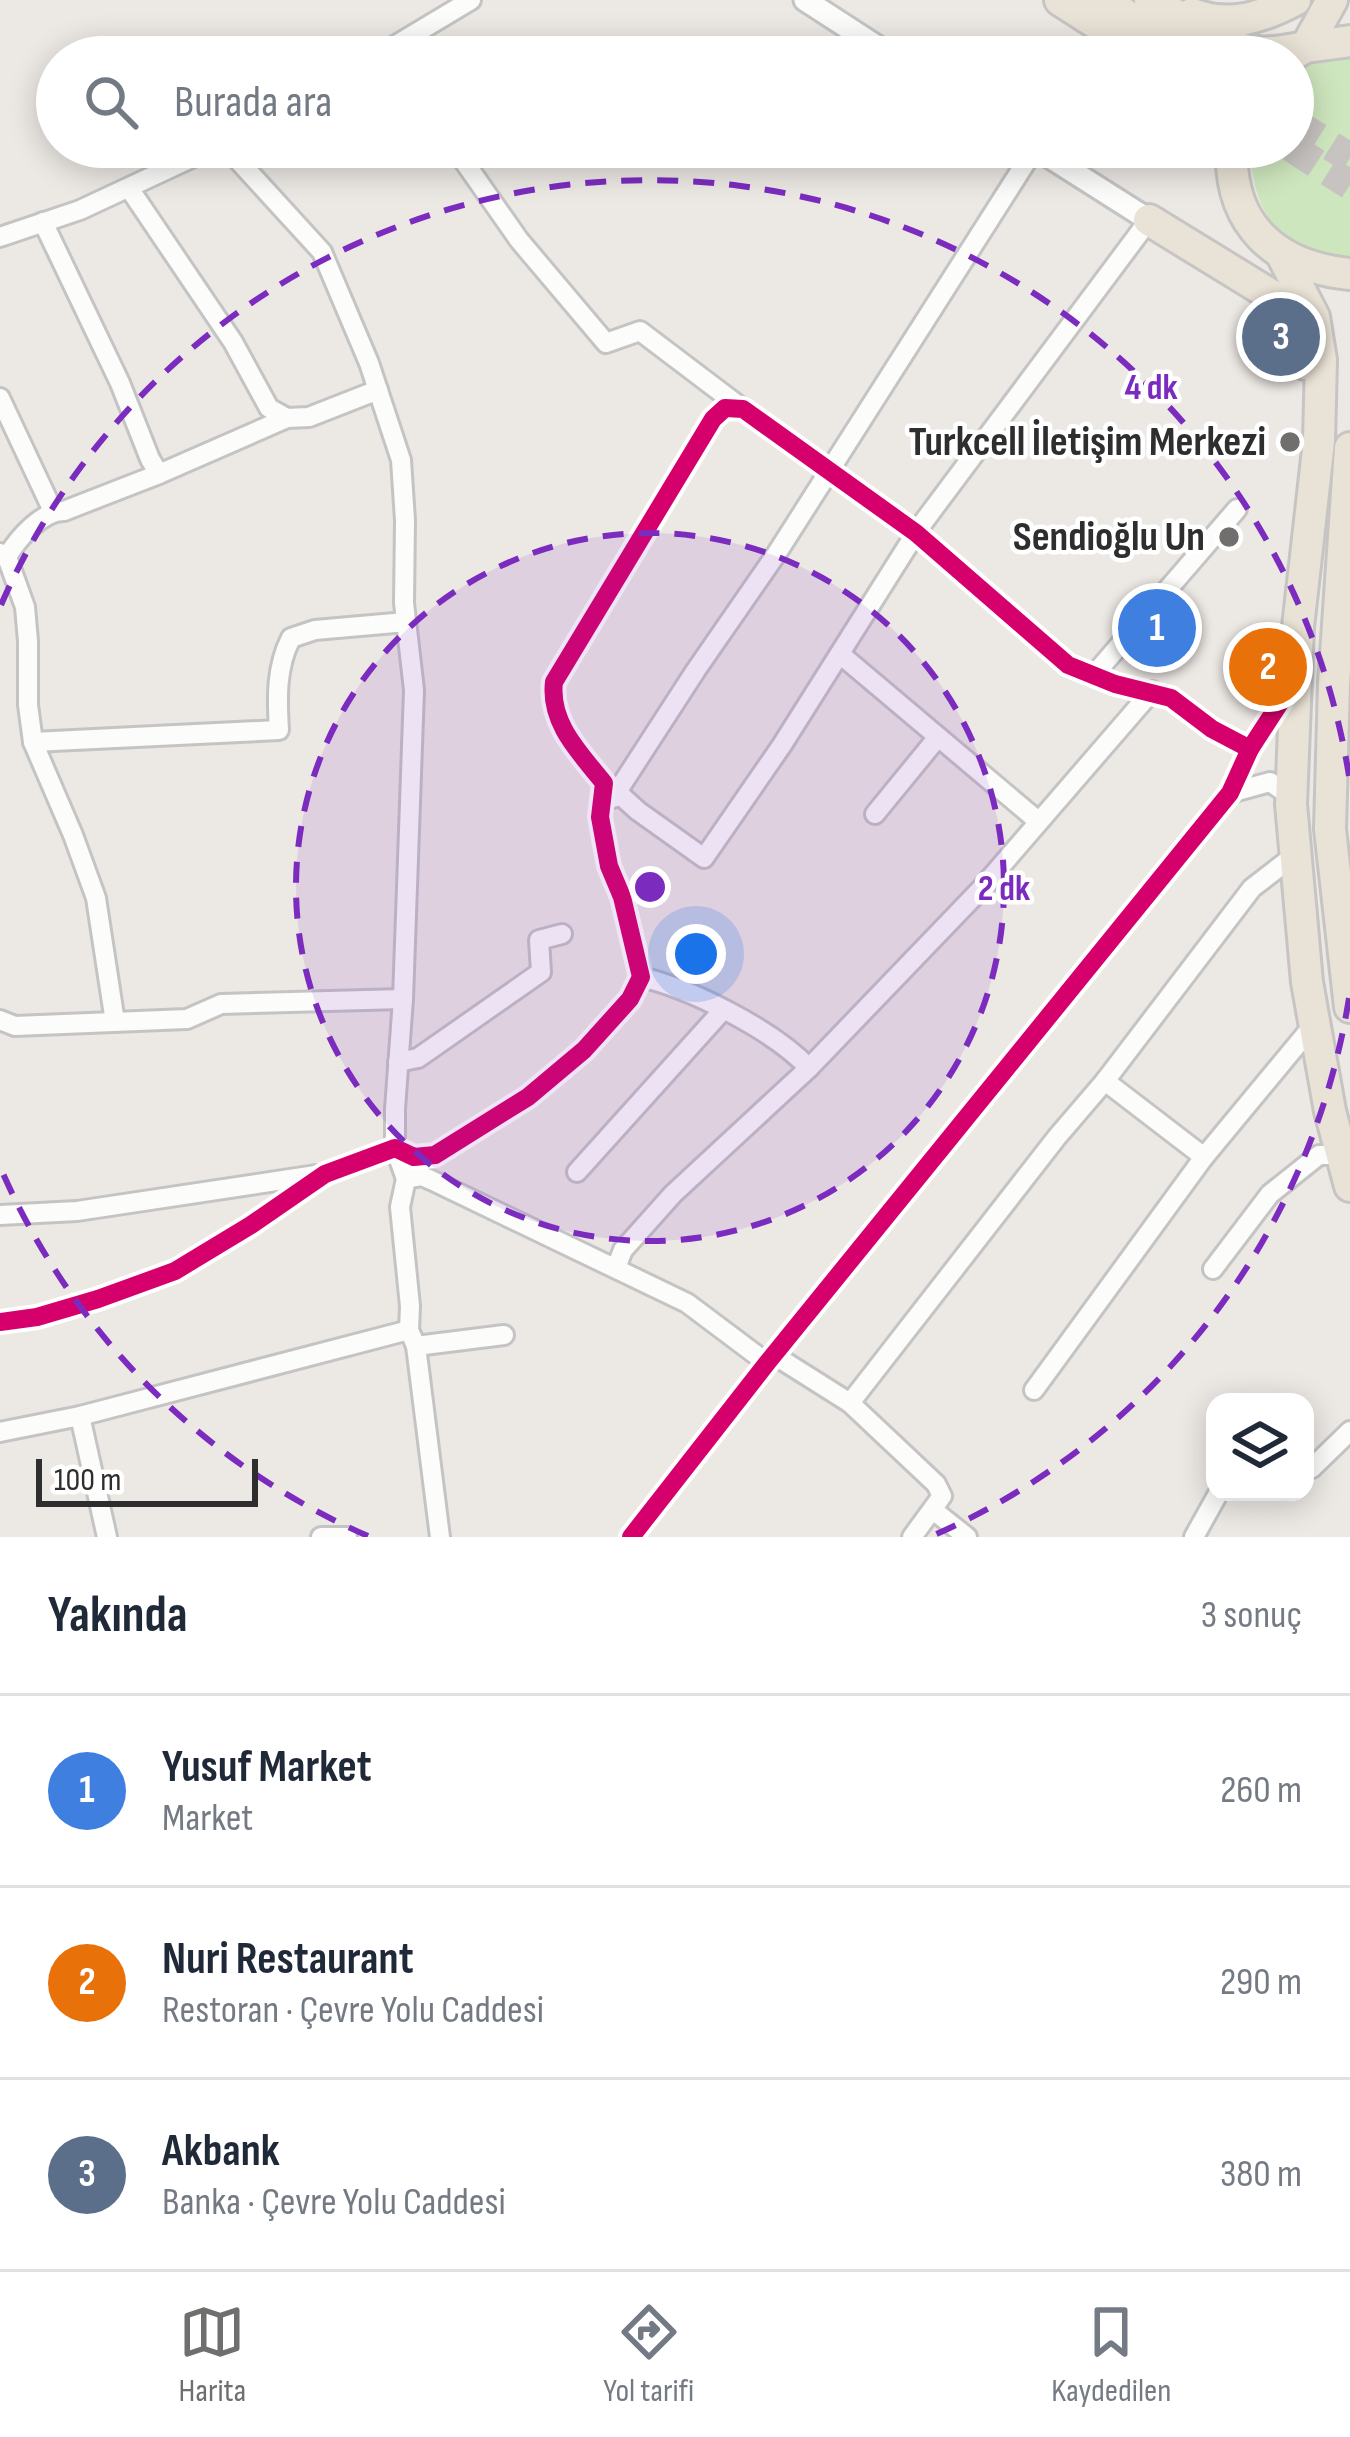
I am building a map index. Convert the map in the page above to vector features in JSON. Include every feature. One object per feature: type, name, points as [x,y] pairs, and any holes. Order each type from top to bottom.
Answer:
[{"type":"highway","points":[[1033,0],[1089,36]]},
{"type":"highway","points":[[1060,0],[1116,36]]},
{"type":"highway","points":[[1103,0],[1158,36]]},
{"type":"highway","points":[[1151,0],[1209,20],[1244,21],[1295,0]]},
{"type":"highway","points":[[1151,0],[1215,36]]},
{"type":"highway","points":[[1308,36],[1332,0]]},
{"type":"highway","points":[[1314,48],[1350,40]]},
{"type":"highway","points":[[1231,168],[1238,202],[1255,230],[1282,255],[1318,271],[1350,274]]},
{"type":"highway","points":[[1149,220],[1276,298],[1294,327],[1335,445],[1298,627],[1292,796],[1307,982],[1330,1111],[1350,1186]]},
{"type":"highway","points":[[1282,255],[1314,317],[1335,445],[1341,732],[1330,829],[1350,1007]]},
{"type":"street","points":[[415,36],[471,0]]},
{"type":"street","points":[[805,0],[860,36]]},
{"type":"street","points":[[0,236],[80,210],[171,168]]},
{"type":"street","points":[[245,168],[322,252],[401,460],[406,622],[414,690],[394,1148],[406,1179],[400,1207],[412,1338],[440,1537]]},
{"type":"street","points":[[469,168],[519,240],[606,343],[640,331],[916,533],[1068,665],[1115,684],[1171,698],[1212,729],[1250,749]]},
{"type":"street","points":[[600,817],[830,471],[1022,168]]},
{"type":"street","points":[[617,792],[704,858],[782,746],[916,533],[1149,220],[1068,168]]},
{"type":"street","points":[[129,188],[233,342],[269,408],[286,418]]},
{"type":"street","points":[[43,222],[159,474]]},
{"type":"street","points":[[115,1022],[96,898],[33,742],[25,607],[4,555],[53,511],[64,511],[159,474],[286,418],[309,417],[378,390]]},
{"type":"street","points":[[0,398],[53,511]]},
{"type":"street","points":[[0,1215],[76,1211],[325,1174],[394,1148],[414,1157],[435,1155],[528,1097],[584,1050],[630,999],[641,977],[622,896],[609,866],[600,817],[604,783],[560,722],[552,701],[554,682],[712,418],[725,408],[743,409]]},
{"type":"street","points":[[1093,676],[1237,508]]},
{"type":"street","points":[[33,742],[279,730],[277,692],[282,655],[291,638],[315,630],[406,622]]},
{"type":"street","points":[[840,654],[1038,821]]},
{"type":"street","points":[[631,1537],[1230,793],[1250,749],[1296,678]]},
{"type":"street","points":[[616,1268],[623,1250],[673,1194],[809,1068],[981,889],[1152,691]]},
{"type":"street","points":[[875,814],[938,736]]},
{"type":"street","points":[[1230,793],[1270,782],[1292,796]]},
{"type":"street","points":[[850,1403],[1252,888],[1296,854]]},
{"type":"street","points":[[398,1062],[418,1058],[541,972],[538,940],[562,934]]},
{"type":"street","points":[[641,977],[723,1010],[790,1048],[809,1068]]},
{"type":"street","points":[[0,1020],[15,1026],[187,1019],[221,1004],[403,998]]},
{"type":"street","points":[[577,1172],[723,1010]]},
{"type":"street","points":[[1034,1390],[1204,1157],[1315,1023]]},
{"type":"street","points":[[1105,1081],[1204,1157]]},
{"type":"street","points":[[1214,1269],[1270,1194],[1319,1154],[1342,1155]]},
{"type":"street","points":[[0,1322],[98,1299],[175,1270],[251,1226],[325,1174]]},
{"type":"street","points":[[406,1179],[422,1176],[687,1303],[770,1359],[850,1403],[943,1496],[912,1537]]},
{"type":"street","points":[[0,1432],[412,1338],[504,1335]]},
{"type":"street","points":[[80,1416],[107,1537]]},
{"type":"street","points":[[1314,1466],[1350,1431]]},
{"type":"street","points":[[1194,1537],[1214,1501]]},
{"type":"street","points":[[933,1510],[967,1537]]},
{"type":"street","points":[[321,1537],[346,1537]]},
{"type":"green space","points":[[1350,57],[1350,261],[1295,245],[1272,223],[1254,180],[1253,168],[1314,168],[1314,64]]},
{"type":"tunnel","points":[[1314,135],[1350,158]]},
{"type":"tunnel","points":[[1314,162],[1350,185]]},
{"type":"cycle path","points":[[0,1322],[37,1317],[175,1271],[325,1174],[395,1148],[414,1157],[435,1155],[528,1097],[584,1050],[630,999],[641,977],[622,897],[609,866],[600,817],[604,783],[561,724],[554,682],[713,419],[725,408],[743,409],[916,533],[1068,665],[1115,684],[1171,698],[1212,729],[1250,749]]},
{"type":"cycle path","points":[[631,1537],[1230,793],[1250,749],[1296,678]]},
{"type":"place","name":"Akbank","points":[[1281,337]]},
{"type":"place","name":"Turkcell İletişim Merkezi","points":[[1290,442]]},
{"type":"place","name":"Sendioğlu Un","points":[[1229,537]]},
{"type":"place","name":"Yusuf Market","points":[[1157,628]]},
{"type":"place","name":"Nuri Restaurant","points":[[1268,667]]}]
